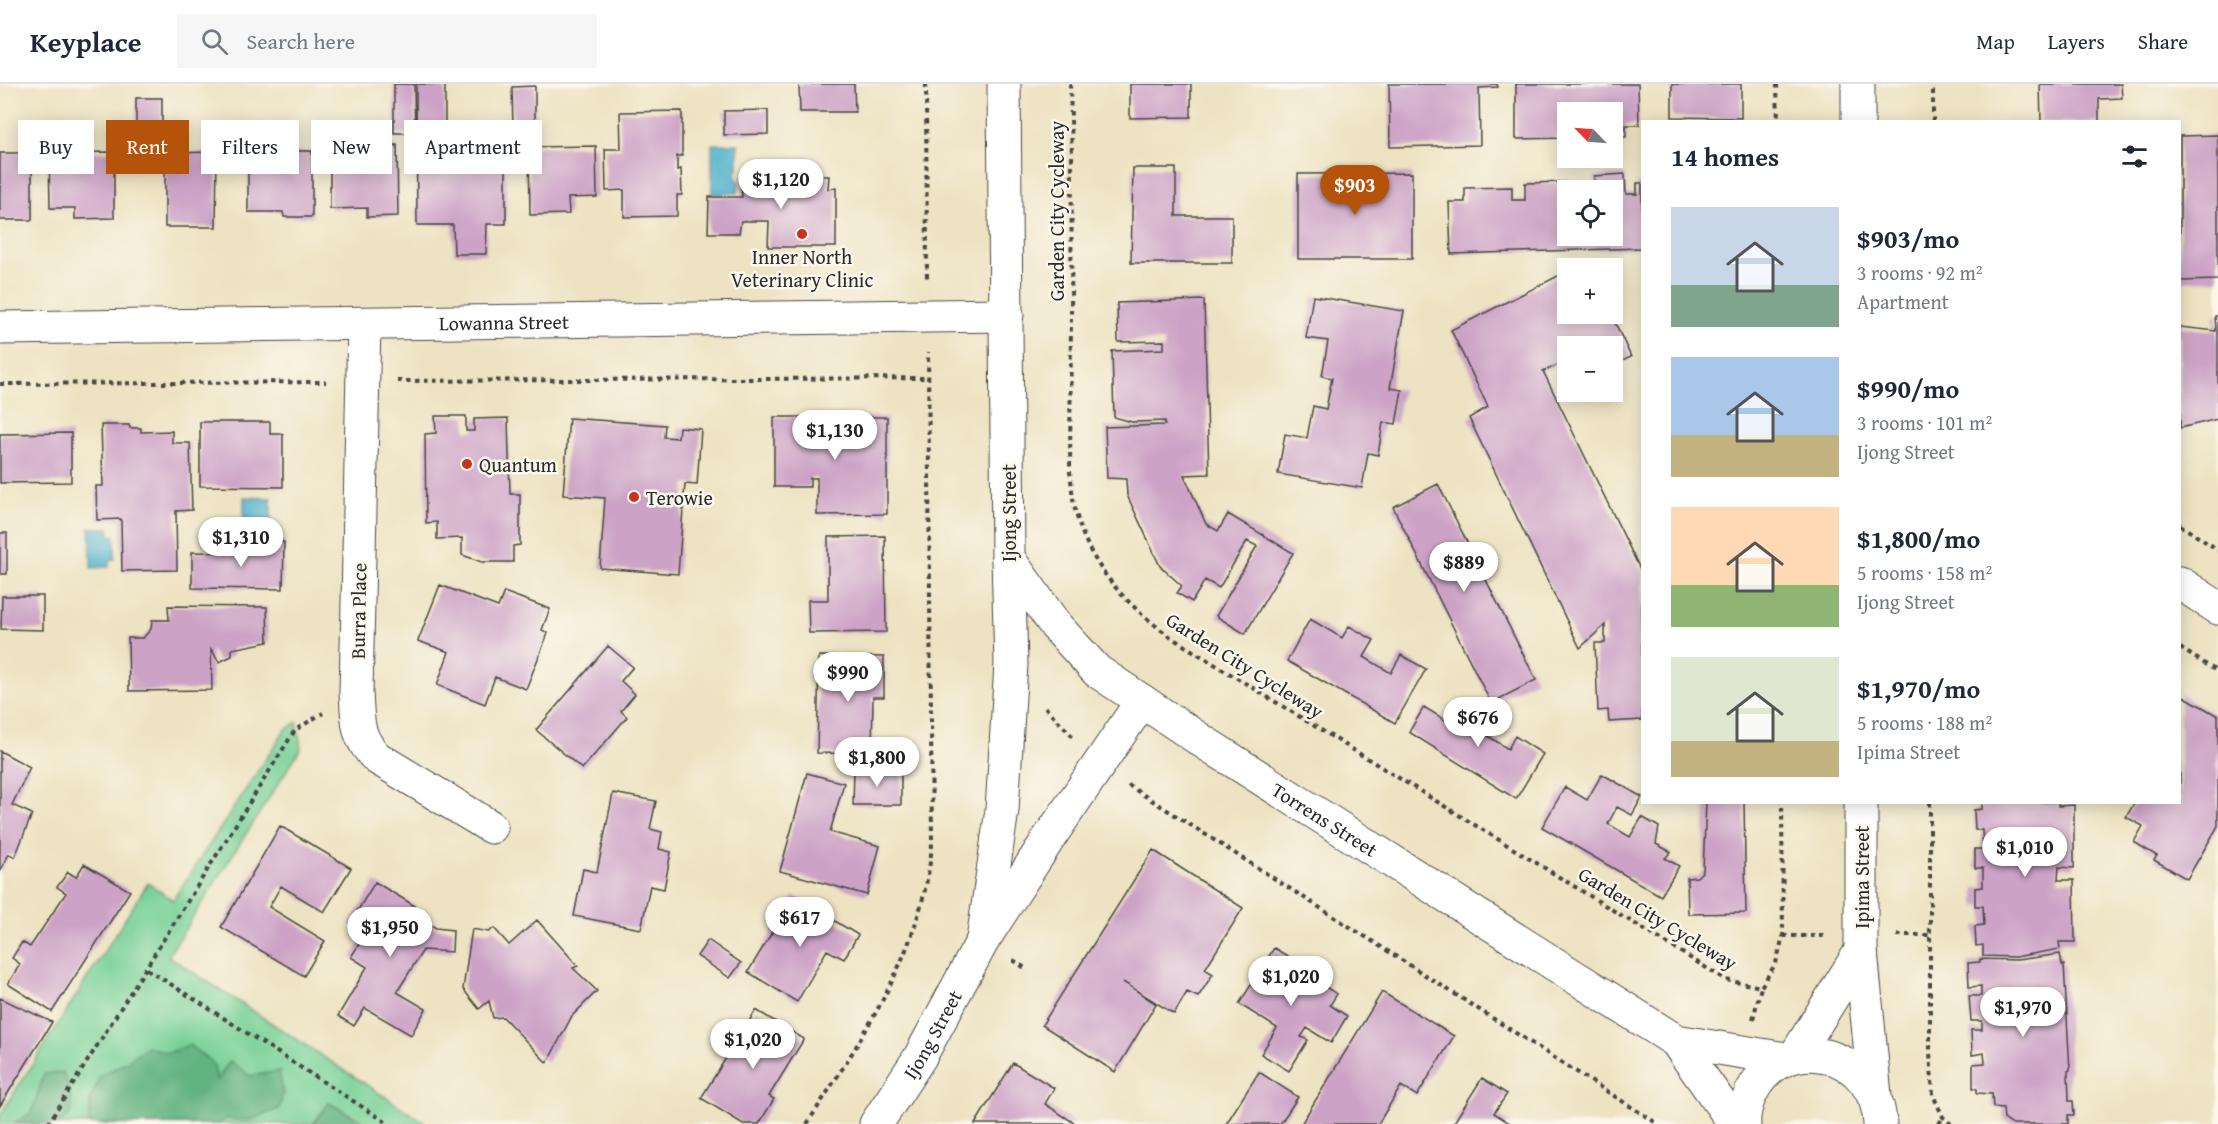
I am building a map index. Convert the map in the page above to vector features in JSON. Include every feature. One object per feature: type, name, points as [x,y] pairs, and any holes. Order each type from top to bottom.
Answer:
[{"type":"street","name":"Ijong Street","points":[[983,940],[1002,810],[1011,664],[1004,84]]},
{"type":"street","points":[[1858,84],[1858,120]]},
{"type":"street","name":"Lowanna Street","points":[[0,328],[1007,315]]},
{"type":"street","name":"Burra Place","points":[[364,324],[356,693],[358,730],[366,746],[377,758],[492,827]]},
{"type":"street","name":"Torrens Street","points":[[1008,558],[1056,626],[1097,671],[1676,1041],[1735,1124]]},
{"type":"street","points":[[2181,584],[2218,608]]},
{"type":"street","name":"Ijong Street","points":[[876,1124],[920,1057],[983,940],[1142,701]]},
{"type":"street","name":"Ipima Street","points":[[1861,804],[1861,951],[1877,1110]]},
{"type":"street","name":"Ipima Street","points":[[1791,1057],[1861,951]]},
{"type":"street","name":"Torrens Street","points":[[1676,1041],[1791,1057],[1816,1054],[1834,1058],[1851,1066],[1865,1079],[1877,1110]]},
{"type":"street","points":[[1744,1124],[1747,1100],[1756,1083],[1770,1069],[1791,1057]]},
{"type":"path","points":[[807,1124],[873,1022],[898,971],[924,900],[930,867],[932,844],[926,84]]},
{"type":"path","name":"Garden City Cycleway","points":[[1070,84],[1072,156],[1070,472],[1075,512],[1086,541],[1101,570],[1120,594],[1143,617],[1172,638],[1726,980],[1761,987]]},
{"type":"path","points":[[1777,84],[1778,120]]},
{"type":"path","points":[[1933,84],[1933,120]]},
{"type":"path","points":[[0,384],[928,378]]},
{"type":"path","points":[[2181,526],[2218,550]]},
{"type":"path","points":[[2181,649],[2218,672]]},
{"type":"path","points":[[1011,664],[1051,714],[1100,764],[1150,801],[1658,1124]]},
{"type":"path","points":[[48,1124],[295,730],[356,693]]},
{"type":"path","points":[[1751,1026],[1761,987],[1776,963],[1783,936],[1782,804]]},
{"type":"path","points":[[1930,804],[1930,1053],[1933,1095],[1943,1118],[1951,1124]]},
{"type":"path","points":[[147,969],[389,1124]]},
{"type":"path","points":[[1939,1124],[1943,1118]]},
{"type":"green space","points":[[297,722],[301,748],[168,956],[427,1124],[0,1124],[0,1115],[148,883],[173,900],[285,730]]},
{"type":"green space","points":[[189,1045],[213,1063],[217,1080],[230,1061],[250,1076],[279,1071],[283,1094],[279,1109],[250,1120],[224,1119],[219,1124],[89,1124],[90,1101],[100,1076],[126,1062],[147,1046],[168,1053]]},
{"type":"green space","points":[[63,1072],[71,1097],[71,1113],[59,1124],[14,1124],[32,1112],[44,1074]]},
{"type":"green space","points":[[329,1103],[362,1121],[363,1124],[313,1124]]},
{"type":"water","points":[[712,144],[738,144],[738,169],[735,175],[739,182],[738,193],[712,194]]},
{"type":"water","points":[[244,497],[271,498],[271,537],[243,538]]},
{"type":"water","points":[[90,528],[109,528],[110,536],[115,536],[115,559],[110,560],[109,567],[91,568]]},
{"type":"building","points":[[394,84],[414,84],[415,120],[404,120],[404,133],[394,133]]},
{"type":"building","points":[[416,84],[445,84],[445,120],[416,120]]},
{"type":"building","points":[[799,84],[854,84],[855,112],[800,112]]},
{"type":"building","points":[[1130,84],[1191,84],[1191,117],[1130,118]]},
{"type":"building","points":[[1389,84],[1497,84],[1498,87],[1479,88],[1480,145],[1390,147]]},
{"type":"building","points":[[1516,84],[1638,84],[1639,125],[1626,125],[1626,137],[1623,137],[1623,102],[1557,102],[1557,138],[1516,139]]},
{"type":"building","points":[[1672,84],[1741,84],[1741,118],[1672,117]]},
{"type":"building","points":[[2040,84],[2121,84],[2122,98],[2099,99],[2099,120],[2041,120]]},
{"type":"building","points":[[535,86],[535,120],[513,120],[512,87]]},
{"type":"building","points":[[136,98],[162,98],[162,120],[136,120]]},
{"type":"building","points":[[768,110],[768,134],[724,135],[724,111]]},
{"type":"building","points":[[682,111],[682,156],[677,156],[677,170],[681,169],[682,195],[677,195],[677,216],[624,217],[624,190],[606,191],[605,149],[621,149],[620,112]]},
{"type":"building","points":[[2218,135],[2218,280],[2181,281],[2181,136]]},
{"type":"building","points":[[392,145],[397,145],[398,216],[367,217],[367,208],[330,209],[330,174],[392,174]]},
{"type":"building","points":[[596,146],[597,197],[568,198],[569,214],[530,215],[529,174],[542,174],[542,147]]},
{"type":"building","points":[[299,151],[311,151],[312,217],[284,217],[283,212],[248,212],[248,174],[299,174]]},
{"type":"building","points":[[94,152],[106,152],[106,174],[114,174],[114,218],[75,219],[75,208],[50,208],[49,174],[94,174]]},
{"type":"building","points":[[201,152],[201,174],[217,174],[216,227],[165,227],[165,174],[189,174],[189,153]]},
{"type":"building","points":[[0,153],[18,153],[18,174],[32,174],[32,220],[0,220]]},
{"type":"building","points":[[1133,168],[1176,168],[1176,216],[1232,216],[1232,263],[1131,263]]},
{"type":"building","points":[[1412,173],[1412,259],[1298,259],[1298,174]]},
{"type":"building","points":[[417,174],[506,174],[506,224],[487,224],[486,254],[454,254],[453,225],[417,225]]},
{"type":"building","points":[[1625,174],[1626,194],[1637,194],[1637,183],[1641,183],[1641,248],[1451,254],[1449,202],[1465,202],[1465,188],[1512,187],[1512,200],[1525,200],[1525,183],[1557,182],[1557,246],[1623,246],[1623,180],[1594,180],[1594,176]]},
{"type":"building","points":[[741,175],[829,176],[828,189],[836,188],[836,247],[768,247],[769,221],[741,221],[739,233],[708,233],[709,197],[742,197]]},
{"type":"building","points":[[1557,277],[1557,324],[1616,324],[1621,336],[1557,336],[1557,365],[1543,371],[1641,571],[1641,720],[1609,722],[1608,710],[1598,711],[1595,643],[1605,643],[1605,625],[1580,648],[1469,418],[1488,407],[1451,330]]},
{"type":"building","points":[[1313,296],[1404,311],[1390,388],[1402,390],[1396,424],[1383,422],[1378,455],[1368,453],[1362,488],[1278,474],[1285,434],[1307,438],[1313,406],[1326,409],[1332,378],[1322,376],[1328,341],[1306,338]]},
{"type":"building","points":[[1204,300],[1209,474],[1184,475],[1206,524],[1218,531],[1228,514],[1293,553],[1245,634],[1216,616],[1257,546],[1247,541],[1219,588],[1205,580],[1192,602],[1177,593],[1182,586],[1160,566],[1127,495],[1126,479],[1107,478],[1105,427],[1165,425],[1165,421],[1132,422],[1114,417],[1112,351],[1164,349],[1164,341],[1118,342],[1117,303]]},
{"type":"building","points":[[2215,316],[2218,316],[2218,419],[2181,428],[2181,327],[2216,331]]},
{"type":"building","points":[[1623,340],[1631,357],[1623,361]]},
{"type":"building","name":"Quantum","points":[[435,416],[466,416],[466,431],[474,431],[474,419],[508,418],[510,494],[520,494],[520,545],[513,546],[513,562],[482,562],[462,555],[462,538],[437,539],[437,522],[426,523],[425,434],[436,433]]},
{"type":"building","points":[[774,417],[887,417],[887,514],[817,515],[817,478],[810,478],[810,487],[774,487]]},
{"type":"building","name":"Terowie","points":[[569,418],[665,425],[664,437],[678,438],[679,427],[701,429],[697,485],[685,484],[678,574],[600,568],[605,498],[563,495]]},
{"type":"building","points":[[200,422],[270,422],[270,434],[283,434],[283,487],[200,486]]},
{"type":"building","points":[[101,425],[129,425],[130,428],[141,428],[141,432],[172,431],[172,443],[190,443],[192,510],[176,511],[177,570],[122,571],[121,519],[97,520],[96,486],[103,486]]},
{"type":"building","points":[[71,433],[71,482],[0,483],[0,434]]},
{"type":"building","points":[[1438,484],[1536,680],[1491,703],[1393,507]]},
{"type":"building","points":[[0,533],[7,533],[7,574],[0,574]]},
{"type":"building","points":[[885,536],[886,632],[809,633],[808,600],[828,600],[828,537]]},
{"type":"building","points":[[252,541],[284,542],[283,589],[192,588],[192,552],[252,553]]},
{"type":"building","points":[[440,585],[498,607],[504,592],[550,609],[542,630],[548,633],[526,689],[495,677],[485,704],[437,685],[449,652],[418,641]]},
{"type":"building","points":[[2,596],[43,596],[43,630],[1,629]]},
{"type":"building","points":[[168,606],[267,607],[268,642],[232,649],[232,656],[219,662],[211,649],[212,690],[129,691],[128,638],[143,638],[151,629],[152,620],[169,620]]},
{"type":"building","points":[[1310,619],[1342,638],[1349,626],[1374,640],[1364,657],[1391,673],[1401,655],[1426,669],[1395,723],[1287,661]]},
{"type":"building","points":[[608,646],[633,667],[621,681],[635,694],[621,711],[627,717],[582,769],[536,730]]},
{"type":"building","points":[[819,656],[884,657],[884,697],[873,697],[872,754],[817,753]]},
{"type":"building","points":[[2181,695],[2218,716],[2218,826],[2187,879],[2154,860],[2157,856],[2134,842],[2143,826],[2126,817],[2134,804],[2181,804]]},
{"type":"building","points":[[1467,704],[1493,721],[1485,734],[1508,749],[1515,736],[1543,754],[1516,799],[1409,732],[1424,707],[1445,720],[1451,711],[1461,714]]},
{"type":"building","points":[[0,751],[30,767],[12,805],[32,814],[15,857],[9,854],[0,872]]},
{"type":"building","points":[[854,770],[901,770],[901,805],[853,805]]},
{"type":"building","points":[[807,773],[844,783],[830,832],[880,846],[867,895],[780,871]]},
{"type":"building","points":[[1602,774],[1641,796],[1632,815],[1617,807],[1608,824],[1630,837],[1642,817],[1659,827],[1656,844],[1671,852],[1665,858],[1679,866],[1661,896],[1542,827],[1565,787],[1587,800]]},
{"type":"building","points":[[613,793],[656,801],[650,829],[662,832],[659,849],[671,852],[664,889],[650,886],[641,929],[574,916],[583,869],[597,872]]},
{"type":"building","points":[[1706,804],[1744,804],[1746,913],[1688,914],[1687,878],[1697,877],[1703,871]]},
{"type":"building","points":[[1982,804],[2074,805],[2074,868],[2059,867],[2058,880],[2074,880],[2075,942],[2059,942],[2060,949],[2015,957],[1983,956],[1983,945],[1976,946],[1975,926],[1984,925],[1983,906],[1975,906],[1975,888],[1983,887],[1983,868],[1975,868],[1975,849],[1983,849],[1982,830],[1975,830],[1974,810],[1982,809]]},
{"type":"building","points":[[280,826],[351,868],[324,912],[281,886],[269,907],[325,941],[304,976],[221,927]]},
{"type":"building","points":[[1153,850],[1243,908],[1205,969],[1213,974],[1198,997],[1187,992],[1174,1014],[1123,982],[1156,1004],[1115,1072],[1042,1025]]},
{"type":"building","points":[[84,864],[130,891],[52,1012],[8,984],[20,964],[12,958],[22,942],[30,947],[66,893],[57,887],[68,872],[76,877]]},
{"type":"building","points":[[375,882],[415,906],[411,913],[436,928],[453,930],[452,952],[423,950],[397,992],[426,1009],[411,1035],[365,1008],[354,1026],[338,1016],[367,967],[351,957],[366,933],[350,923]]},
{"type":"building","points":[[794,896],[858,935],[844,959],[827,950],[797,1002],[748,972]]},
{"type":"building","points":[[537,920],[578,966],[573,968],[597,991],[572,1016],[547,1063],[503,1017],[493,1018],[489,1001],[479,1009],[463,989],[472,929],[489,932],[494,928],[509,945]]},
{"type":"building","points":[[708,940],[741,963],[730,978],[697,956]]},
{"type":"building","points":[[1274,948],[1309,969],[1306,975],[1337,994],[1330,1005],[1347,1016],[1331,1043],[1307,1028],[1301,1037],[1308,1040],[1289,1071],[1261,1054],[1277,1028],[1239,1004]]},
{"type":"building","points":[[2060,954],[2062,965],[2064,965],[2070,1070],[2068,1071],[2069,1101],[2073,1101],[2074,1115],[2068,1115],[2068,1124],[2011,1124],[2004,1119],[2003,1108],[1993,1107],[1992,1094],[1977,1093],[1977,1089],[1973,1088],[1973,1064],[1985,1063],[1984,1053],[1972,1055],[1971,1030],[1982,1030],[1982,1021],[1971,1021],[1969,996],[1981,996],[1981,986],[1969,987],[1968,963],[1980,962],[1980,959],[2017,960]]},
{"type":"building","points":[[1382,992],[1454,1036],[1417,1096],[1401,1086],[1378,1124],[1301,1124]]},
{"type":"building","points":[[0,998],[52,1022],[0,1106]]},
{"type":"building","points":[[756,1010],[804,1039],[769,1096],[774,1099],[759,1124],[743,1124],[701,1098]]},
{"type":"building","points":[[1013,1063],[1054,1088],[1045,1104],[1076,1124],[975,1124]]},
{"type":"building","points":[[1259,1072],[1298,1097],[1280,1124],[1226,1124]]},
{"type":"building","points":[[1482,1078],[1507,1094],[1494,1113],[1511,1124],[1453,1124]]},
{"type":"place","name":"Inner North Veterinary Clinic","points":[[802,234]]},
{"type":"place","name":"Quantum","points":[[467,464]]},
{"type":"place","name":"Terowie","points":[[634,497]]}]
